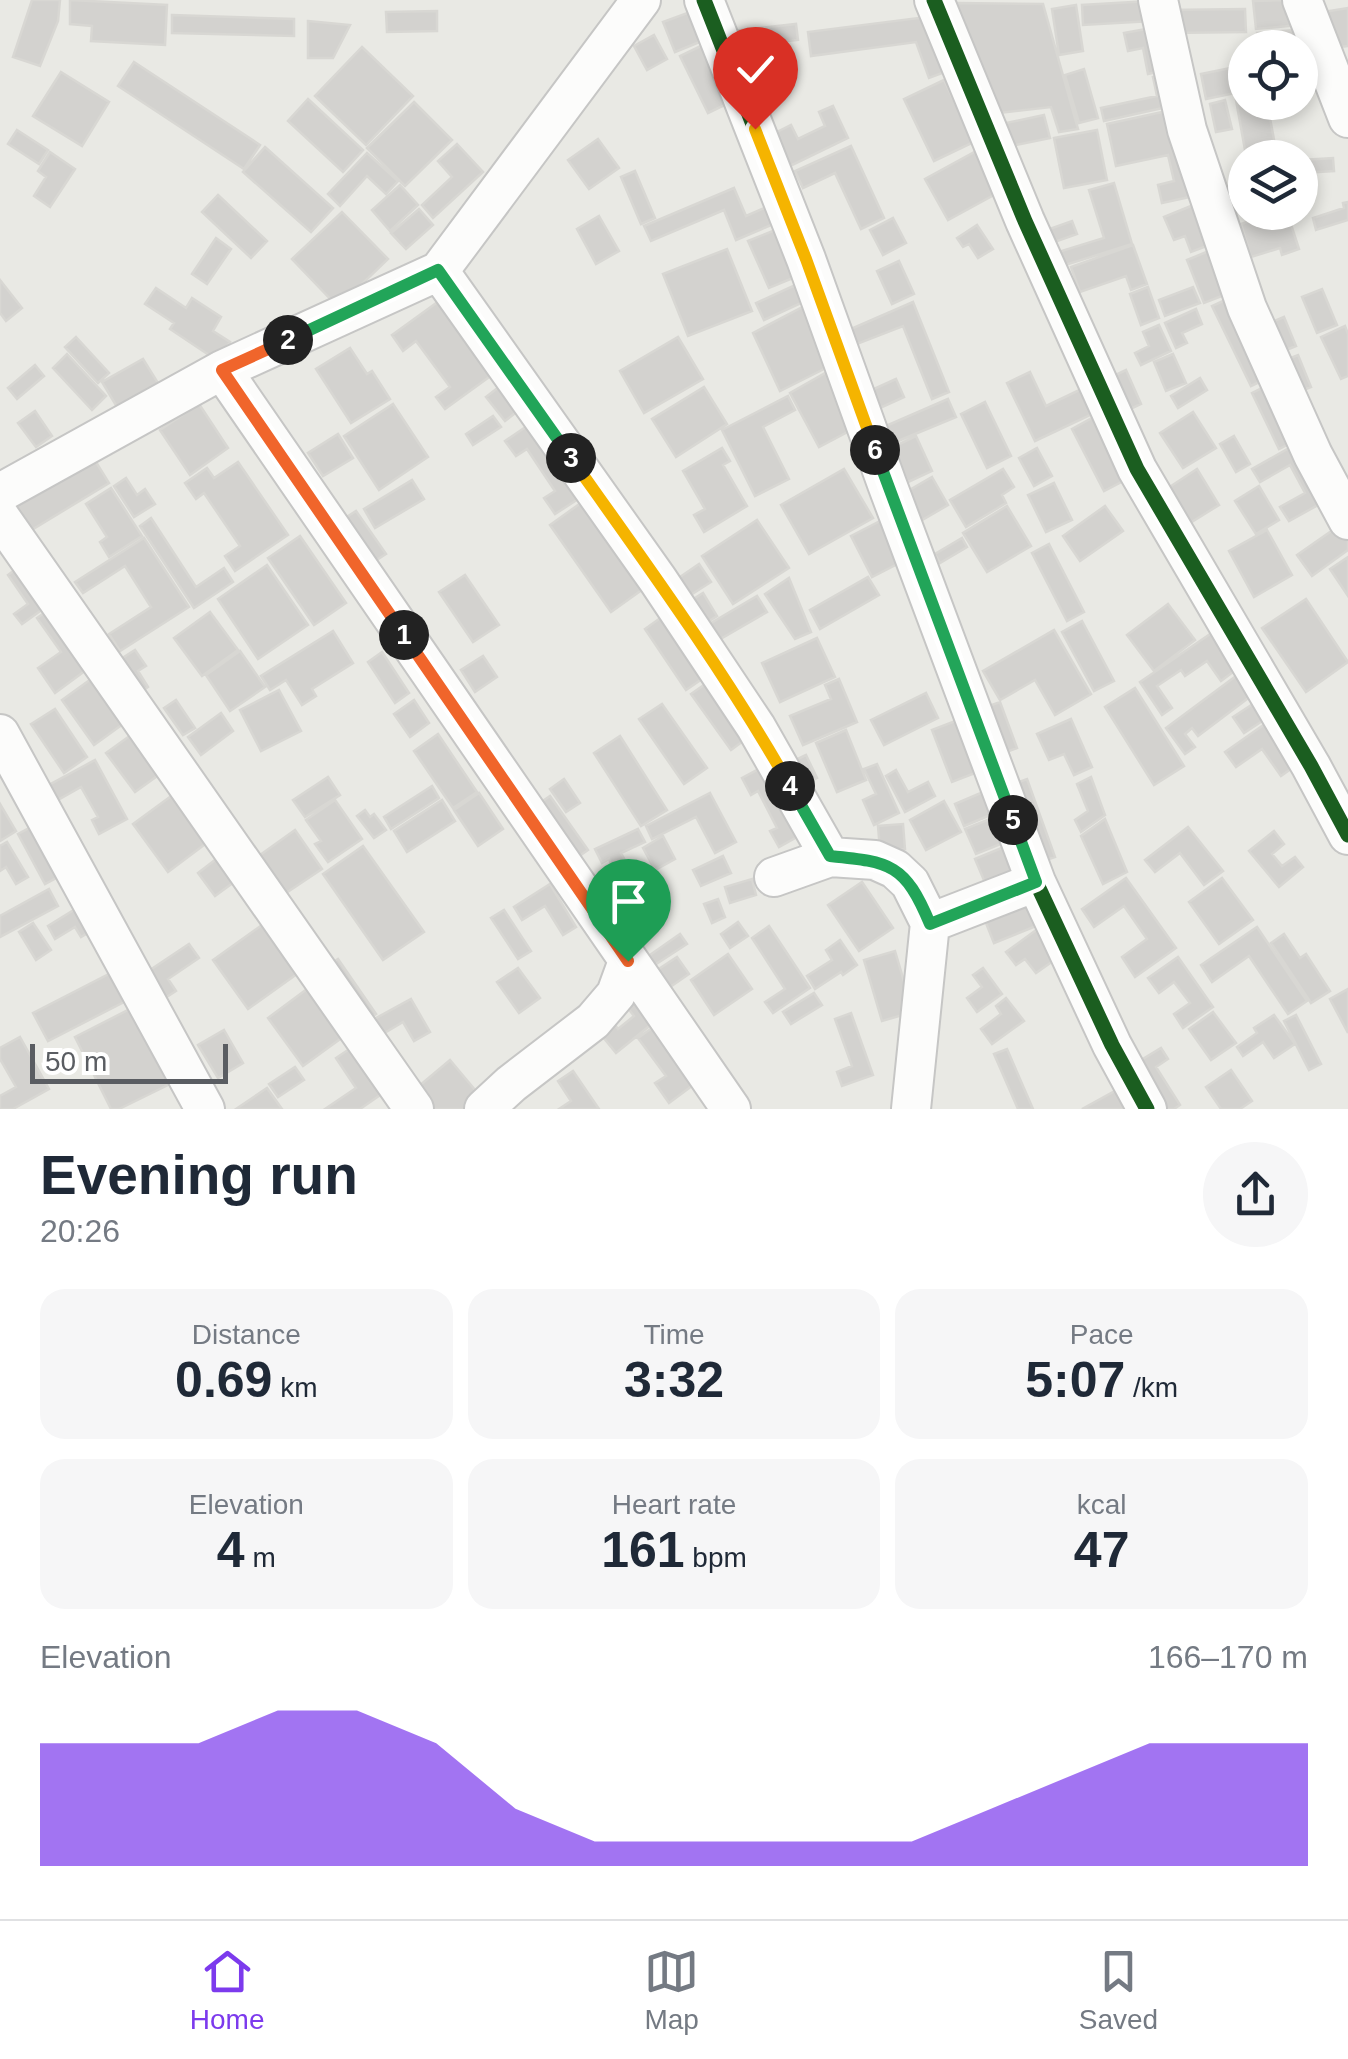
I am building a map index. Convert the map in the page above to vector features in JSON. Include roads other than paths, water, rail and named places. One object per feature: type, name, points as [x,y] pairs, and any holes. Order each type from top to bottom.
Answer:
[{"type":"street","points":[[0,493],[222,370],[438,270],[641,0]]},
{"type":"street","points":[[704,0],[806,259],[1036,882],[1112,1046],[1148,1109]]},
{"type":"street","points":[[934,0],[1025,221],[1138,470],[1312,766],[1348,835]]},
{"type":"street","points":[[1158,0],[1187,130],[1247,308],[1313,455],[1348,520]]},
{"type":"street","points":[[1302,0],[1348,118]]},
{"type":"street","points":[[438,270],[658,580],[756,728],[830,856]]},
{"type":"street","points":[[222,370],[732,1109]]},
{"type":"street","points":[[0,517],[414,1109]]},
{"type":"street","points":[[0,734],[205,1109]]},
{"type":"street","points":[[774,877],[830,856],[875,860],[895,868],[910,883],[930,924],[912,1109]]},
{"type":"street","points":[[930,924],[1036,882]]},
{"type":"street","points":[[508,1101],[593,1021],[616,994],[628,961]]}]
